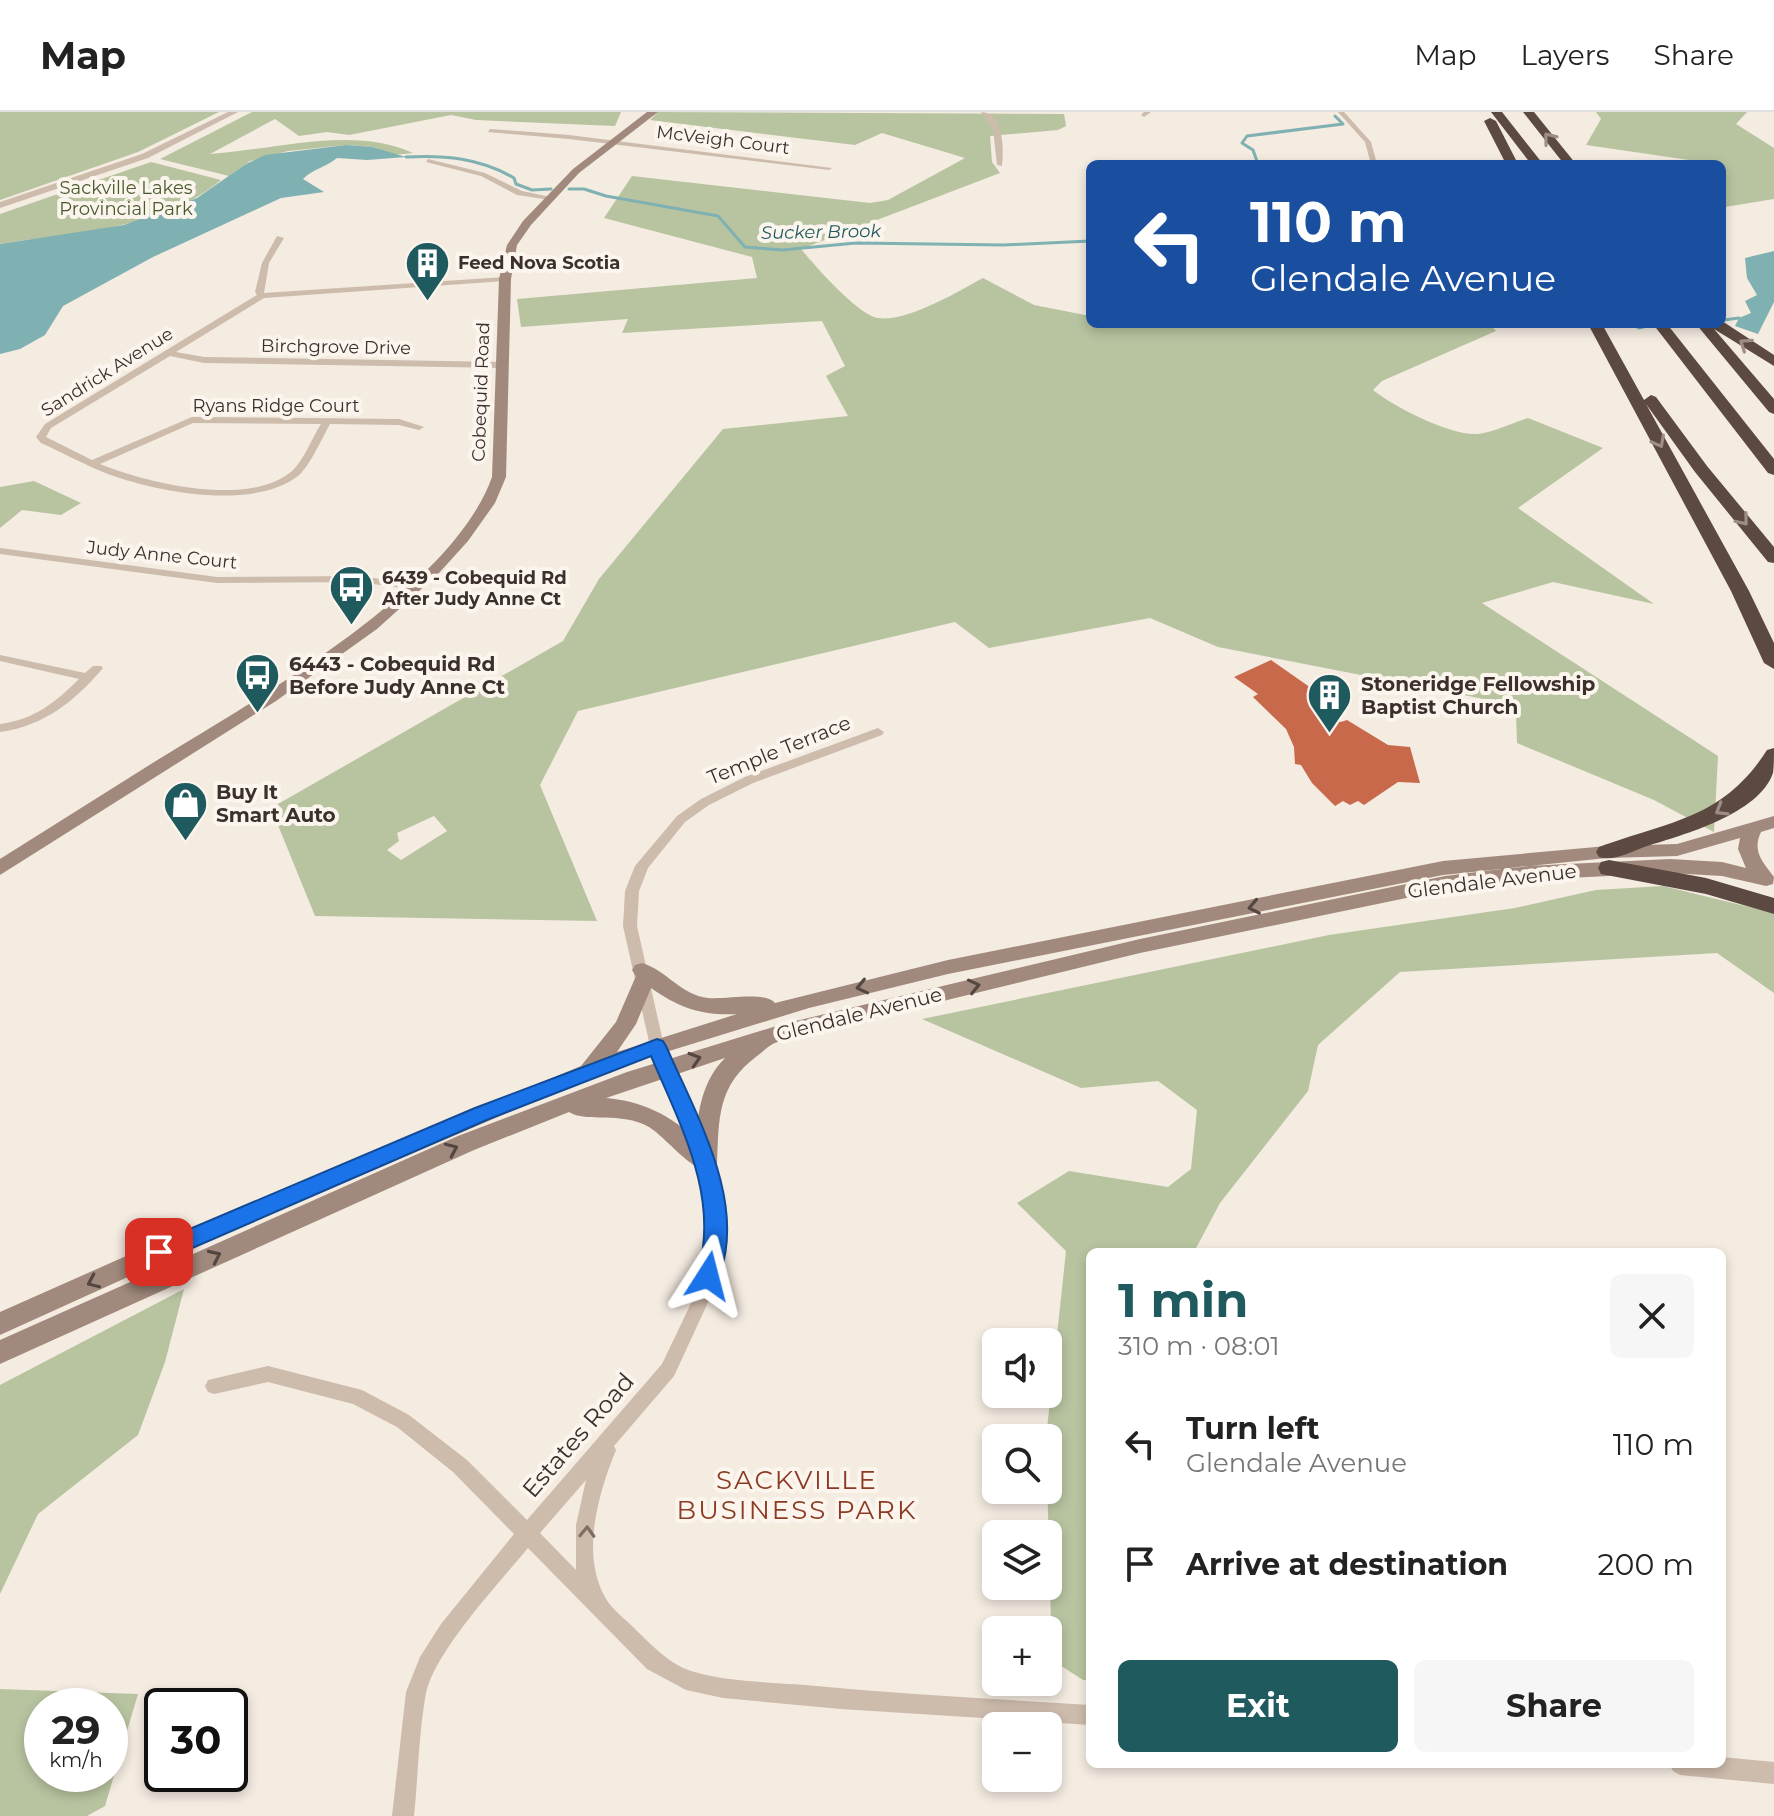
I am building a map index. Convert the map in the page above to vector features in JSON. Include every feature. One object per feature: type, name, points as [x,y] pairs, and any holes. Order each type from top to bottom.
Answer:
[{"type":"highway","points":[[1484,112],[1510,160]]},
{"type":"highway","points":[[1496,112],[1534,160]]},
{"type":"highway","points":[[1528,112],[1567,160]]},
{"type":"highway","points":[[1597,328],[1740,591],[1774,663]]},
{"type":"highway","points":[[1598,328],[1701,469],[1774,558]]},
{"type":"highway","points":[[1663,328],[1774,470]]},
{"type":"highway","points":[[1706,328],[1774,409]]},
{"type":"highway","points":[[1723,328],[1774,362]]},
{"type":"highway","points":[[1718,343],[1774,397]]},
{"type":"highway","points":[[1608,860],[1635,841],[1668,835],[1727,808],[1756,784],[1774,755]]},
{"type":"highway","points":[[1608,860],[1774,906]]},
{"type":"main road","name":"Cobequid Road","points":[[0,868],[293,684],[364,634],[416,587],[467,533],[494,494],[499,477],[505,279],[512,245],[527,223],[576,171],[653,112]]},
{"type":"main road","name":"Glendale Avenue","points":[[0,1352],[423,1161],[666,1068],[783,1032],[1140,946],[1445,883],[1677,850],[1774,822]]},
{"type":"main road","name":"Glendale Avenue","points":[[1754,829],[1747,839],[1746,851],[1753,866],[1770,882]]},
{"type":"main road","name":"Glendale Avenue","points":[[0,1324],[314,1184],[585,1072],[657,1046],[809,1000],[948,967],[1443,868],[1608,860],[1706,868],[1770,882]]},
{"type":"main road","points":[[585,1072],[618,1038],[634,1014],[642,976],[678,999],[692,1004],[721,1008],[809,1000]]},
{"type":"main road","points":[[706,1164],[714,1085],[735,1060],[783,1032]]},
{"type":"main road","points":[[534,1117],[608,1105],[641,1112],[674,1129],[706,1164]]},
{"type":"street","points":[[0,205],[145,156],[234,112]]},
{"type":"street","points":[[984,112],[997,128],[1000,165]]},
{"type":"street","points":[[1341,112],[1368,142],[1373,160]]},
{"type":"street","name":"McVeigh Court","points":[[490,131],[829,168]]},
{"type":"street","points":[[428,161],[483,174],[520,193],[551,198]]},
{"type":"street","points":[[262,296],[260,284],[270,249],[280,238]]},
{"type":"street","name":"Sandrick Avenue","points":[[327,421],[297,472],[278,486],[261,491],[229,493],[139,479],[44,441],[41,433],[262,296],[505,279]]},
{"type":"street","name":"Birchgrove Drive","points":[[170,353],[204,360],[503,365]]},
{"type":"street","name":"Ryans Ridge Court","points":[[94,463],[192,420],[399,422],[419,427]]},
{"type":"street","name":"Judy Anne Court","points":[[0,551],[217,580],[359,579],[416,587]]},
{"type":"street","points":[[0,658],[87,677]]},
{"type":"street","points":[[0,728],[30,723],[46,715],[97,668]]},
{"type":"street","name":"Temple Terrace","points":[[666,1068],[657,1046],[630,926],[632,891],[642,866],[681,819],[730,788],[878,732]]},
{"type":"street","name":"Estates Road","points":[[403,1816],[416,1692],[427,1664],[448,1631],[528,1533],[668,1370],[702,1298],[715,1255],[715,1200],[706,1164],[666,1068]]},
{"type":"street","points":[[214,1386],[268,1374],[356,1396],[413,1428],[460,1466],[654,1662],[686,1680],[841,1699],[1086,1715]]},
{"type":"street","points":[[600,1607],[585,1569],[587,1521],[592,1484],[616,1431]]},
{"type":"street","points":[[1722,1768],[1774,1773]]},
{"type":"green space","name":"Sackville Lakes Provincial Park","points":[[0,112],[219,112],[138,152],[0,200]]},
{"type":"green space","points":[[252,112],[621,112],[615,126],[476,120],[451,115],[349,135],[327,132],[299,136],[275,119],[210,154],[340,140],[390,145],[413,153],[394,155],[372,147],[346,145],[288,151],[250,161],[229,176],[160,159]]},
{"type":"green space","points":[[658,112],[1064,114],[1066,126],[1058,130],[990,136],[992,162],[1000,173],[801,249],[846,297],[874,317],[899,317],[914,312],[983,278],[1034,305],[1086,315],[1086,328],[1493,328],[1496,331],[1382,381],[1373,390],[1408,412],[1453,430],[1478,434],[1528,418],[1603,448],[1518,508],[1654,604],[1553,582],[1482,603],[1718,756],[1714,832],[1654,800],[1517,743],[1516,713],[1494,701],[1218,647],[1150,618],[989,648],[955,622],[578,711],[540,785],[597,921],[315,916],[271,808],[563,641],[599,579],[723,429],[848,416],[826,376],[845,366],[822,321],[622,333],[628,319],[521,327],[517,299],[757,278],[752,257],[604,218],[632,176],[870,203],[888,200],[965,158],[882,133],[855,145],[650,120]],"holes":[[[434,816],[447,831],[401,860],[387,850],[399,841],[397,833]]]},
{"type":"green space","points":[[1596,112],[1747,112],[1736,124],[1774,148],[1774,199],[1726,207],[1726,160],[1689,160],[1586,145],[1601,119]]},
{"type":"green space","name":"Sackville Lakes Provincial Park","points":[[151,162],[221,180],[198,197],[144,219],[86,232],[0,244],[0,214]]},
{"type":"green space","points":[[34,481],[81,503],[61,515],[22,510],[0,528],[0,487]]},
{"type":"green space","points":[[1663,886],[1774,913],[1774,993],[1717,953],[1400,972],[1318,1045],[1308,1091],[1220,1203],[1196,1248],[1086,1248],[1086,1680],[1083,1680],[1062,1666],[1062,1616],[1051,1616],[1050,1600],[1062,1600],[1062,1520],[1048,1520],[1048,1504],[1062,1504],[1062,1424],[1047,1424],[1049,1408],[1062,1408],[1062,1328],[1058,1328],[1066,1251],[1017,1203],[1069,1171],[1168,1187],[1191,1169],[1197,1110],[1158,1081],[1081,1088],[922,1019],[1329,935],[1515,908],[1596,890]]},
{"type":"green space","points":[[184,1289],[165,1362],[138,1435],[38,1514],[0,1594],[0,1385]]},
{"type":"green space","points":[[0,1689],[24,1690],[24,1792],[109,1792],[105,1806],[87,1816],[0,1816]]},
{"type":"green space","points":[[128,1694],[138,1694],[128,1728]]},
{"type":"water","points":[[346,145],[372,147],[406,157],[367,160],[337,158],[303,179],[324,192],[281,198],[153,257],[63,306],[45,335],[20,349],[0,354],[0,244],[124,225],[197,198],[246,164],[265,155]]},
{"type":"water","points":[[1774,251],[1774,302],[1758,334],[1735,326],[1739,318],[1751,313],[1745,301],[1757,295],[1747,278],[1745,258]]},
{"type":"building","name":"Stoneridge Fellowship Baptist Church","points":[[1271,660],[1331,702],[1319,710],[1341,722],[1347,720],[1388,745],[1410,747],[1420,783],[1398,782],[1364,805],[1358,801],[1350,805],[1343,801],[1335,806],[1312,783],[1301,765],[1295,764],[1294,747],[1286,729],[1253,697],[1258,694],[1234,677]]},
{"type":"waterway","points":[[1257,160],[1253,150],[1242,143],[1247,136],[1343,124],[1335,116]]},
{"type":"waterway","name":"Sucker Brook","points":[[406,157],[448,157],[475,162],[501,171],[514,178],[516,184],[532,190],[551,189]]},
{"type":"waterway","name":"Sucker Brook","points":[[569,189],[584,189],[606,196],[718,216],[745,247],[782,250],[856,243],[1004,245],[1086,241]]},
{"type":"waterway","name":"Sucker Brook","points":[[1726,320],[1739,318]]},
{"type":"place","name":"Feed Nova Scotia","points":[[427,302]]},
{"type":"place","name":"6439 - Cobequid Rd After Judy Anne Ct","points":[[351,627]]},
{"type":"place","name":"6443 - Cobequid Rd Before Judy Anne Ct","points":[[258,714]]},
{"type":"place","name":"Stoneridge Fellowship Baptist Church","points":[[1330,734]]},
{"type":"place","name":"Buy It Smart Auto","points":[[185,842]]},
{"type":"district","name":"SACKVILLE BUSINESS PARK","points":[[797,1495]]},
{"type":"route","points":[[159,1252],[482,1113],[657,1046],[706,1164],[715,1200],[715,1255],[708,1276]]}]
